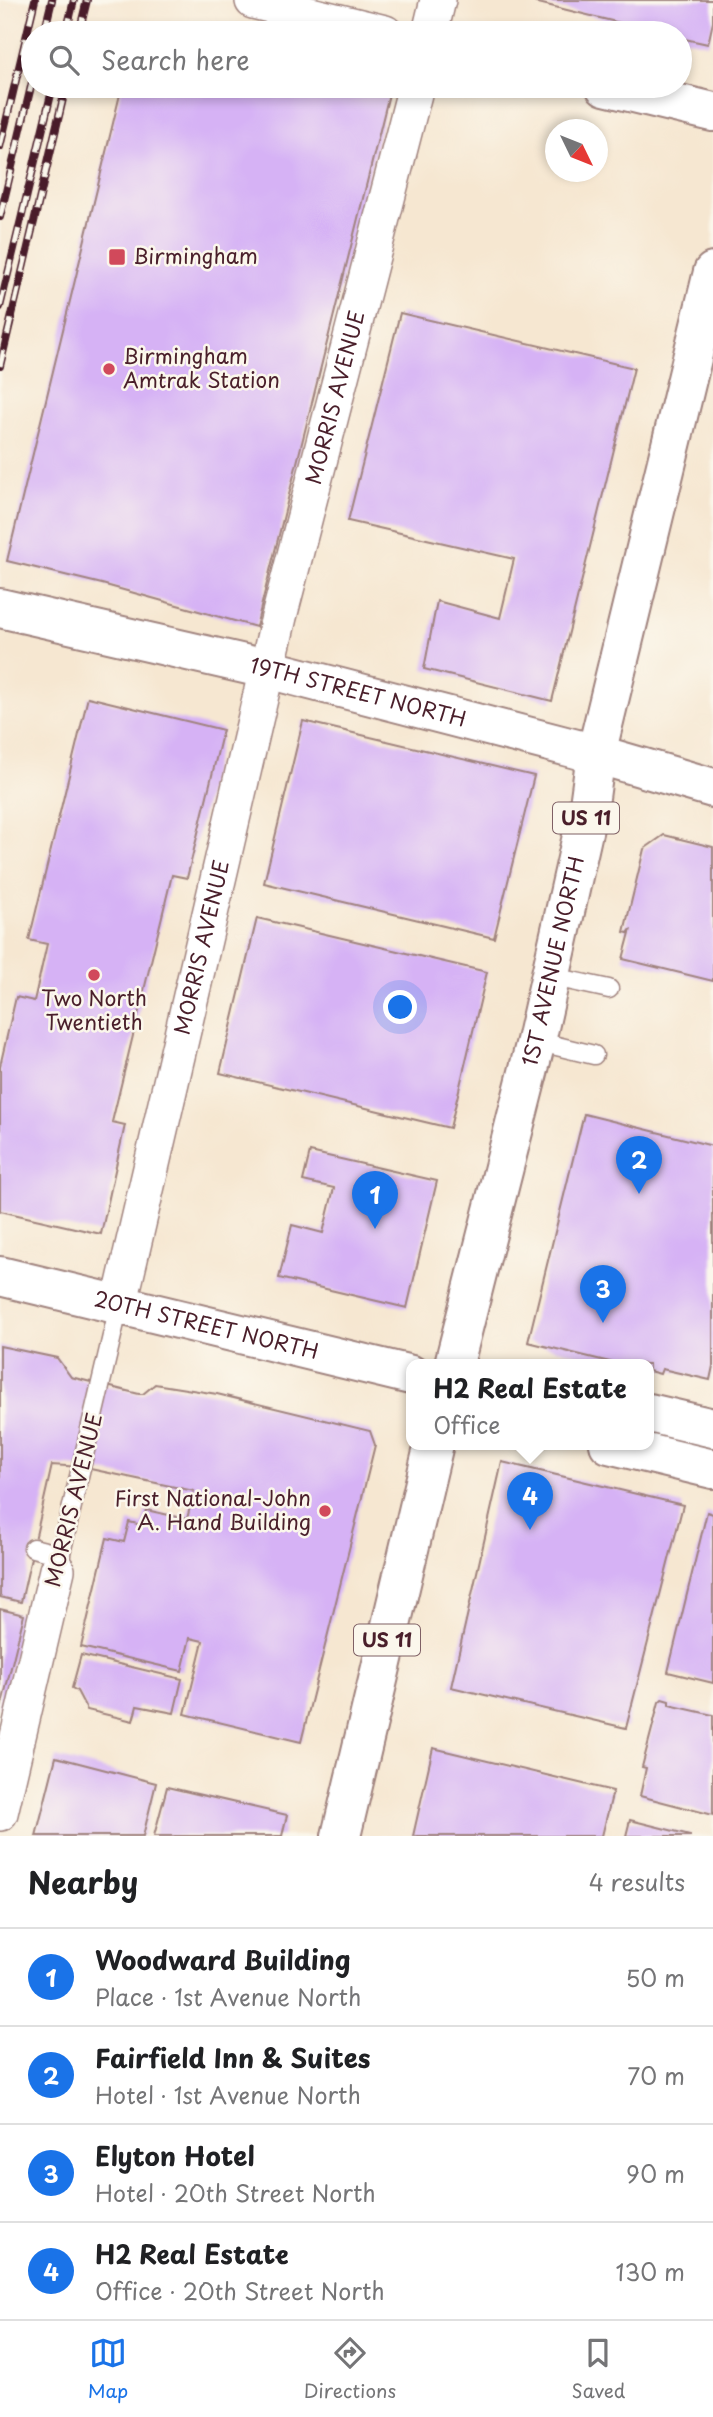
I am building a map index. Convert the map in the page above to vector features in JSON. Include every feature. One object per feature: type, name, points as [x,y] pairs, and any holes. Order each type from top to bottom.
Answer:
[{"type":"main road","points":[[655,98],[713,112]]},
{"type":"main road","name":"1ST AVENUE NORTH","points":[[455,1359],[536,1041],[589,805],[596,754],[713,272]]},
{"type":"main road","name":"19TH STREET NORTH","points":[[0,608],[267,669],[596,754],[713,788]]},
{"type":"main road","name":"20TH STREET NORTH","points":[[0,1276],[406,1374]]},
{"type":"main road","points":[[654,1414],[712,1423]]},
{"type":"main road","name":"US 11","points":[[341,1836],[433,1450]]},
{"type":"main road","points":[[635,1450],[713,1469]]},
{"type":"street","points":[[433,21],[438,0]]},
{"type":"street","points":[[253,1],[336,21]]},
{"type":"street","name":"MORRIS AVENUE","points":[[120,1306],[267,669],[413,98]]},
{"type":"street","name":"MORRIS AVENUE","points":[[0,1813],[50,1558]]},
{"type":"lane","points":[[549,976],[609,989]]},
{"type":"lane","points":[[536,1041],[594,1055]]},
{"type":"lane","name":"MORRIS AVENUE","points":[[50,1558],[120,1306]]},
{"type":"building","points":[[526,0],[713,0],[713,22],[708,44],[692,41],[692,21],[612,21]]},
{"type":"building","points":[[119,98],[388,98],[256,627],[102,584],[7,561]]},
{"type":"building","points":[[400,313],[634,368],[552,701],[424,669],[437,601],[500,618],[514,559],[348,521]]},
{"type":"building","points":[[88,697],[223,730],[187,878],[172,875],[112,1122],[125,1125],[101,1234],[0,1211],[0,1066],[16,997],[34,1001],[47,944],[29,940]]},
{"type":"building","points":[[303,721],[534,776],[494,938],[264,883]]},
{"type":"building","points":[[664,835],[713,847],[713,981],[623,959],[631,929],[628,933],[624,932],[644,849]]},
{"type":"building","points":[[257,918],[487,972],[450,1128],[220,1073]]},
{"type":"building","points":[[584,1114],[713,1146],[713,1366],[710,1380],[662,1369],[660,1374],[654,1372],[654,1359],[598,1359],[528,1342]]},
{"type":"building","points":[[310,1152],[437,1181],[407,1308],[279,1278],[292,1225],[323,1233],[334,1188],[303,1181]]},
{"type":"building","points":[[0,1346],[57,1358],[71,1377],[139,1394],[143,1394],[155,1384],[217,1394],[370,1431],[375,1445],[301,1742],[185,1714],[203,1641],[190,1638],[182,1671],[81,1647],[107,1538],[124,1542],[129,1522],[142,1525],[146,1510],[187,1519],[194,1491],[81,1467],[52,1465],[21,1602],[0,1597]]},
{"type":"building","points":[[502,1462],[683,1505],[626,1728],[451,1687]]},
{"type":"building","points":[[707,1512],[713,1514],[713,1683],[668,1672]]},
{"type":"building","points":[[0,1609],[24,1615],[1,1708],[0,1708]]},
{"type":"building","points":[[81,1655],[182,1679],[174,1713],[137,1706],[133,1721],[87,1710],[77,1691],[72,1688]]},
{"type":"building","points":[[662,1699],[669,1701],[669,1705],[713,1715],[713,1815],[640,1796],[646,1768],[642,1767]]},
{"type":"building","points":[[433,1748],[613,1791],[602,1836],[413,1836]]},
{"type":"building","points":[[56,1757],[156,1783],[143,1836],[36,1836]]},
{"type":"building","points":[[167,1787],[287,1815],[282,1836],[154,1836]]},
{"type":"building","points":[[630,1820],[690,1835],[690,1836],[626,1836]]},
{"type":"railway","points":[[30,21],[35,0]]},
{"type":"railway","points":[[47,21],[52,0]]},
{"type":"railway","points":[[69,21],[74,0]]},
{"type":"railway","points":[[82,21],[87,0]]},
{"type":"railway","points":[[0,147],[21,59]]},
{"type":"railway","points":[[0,217],[28,98]]},
{"type":"railway","points":[[0,307],[50,98]]},
{"type":"railway","points":[[0,366],[63,98]]},
{"type":"place","name":"Birmingham","points":[[117,257]]},
{"type":"place","name":"Birmingham Amtrak Station","points":[[109,369]]},
{"type":"place","name":"Two North Twentieth","points":[[94,975]]},
{"type":"place","name":"Fairfield Inn & Suites","points":[[639,1194]]},
{"type":"place","name":"Woodward Building","points":[[375,1229]]},
{"type":"place","name":"Elyton Hotel","points":[[603,1323]]},
{"type":"place","name":"First National-John A. Hand Building","points":[[325,1511]]},
{"type":"place","name":"H2 Real Estate","points":[[530,1530]]}]
